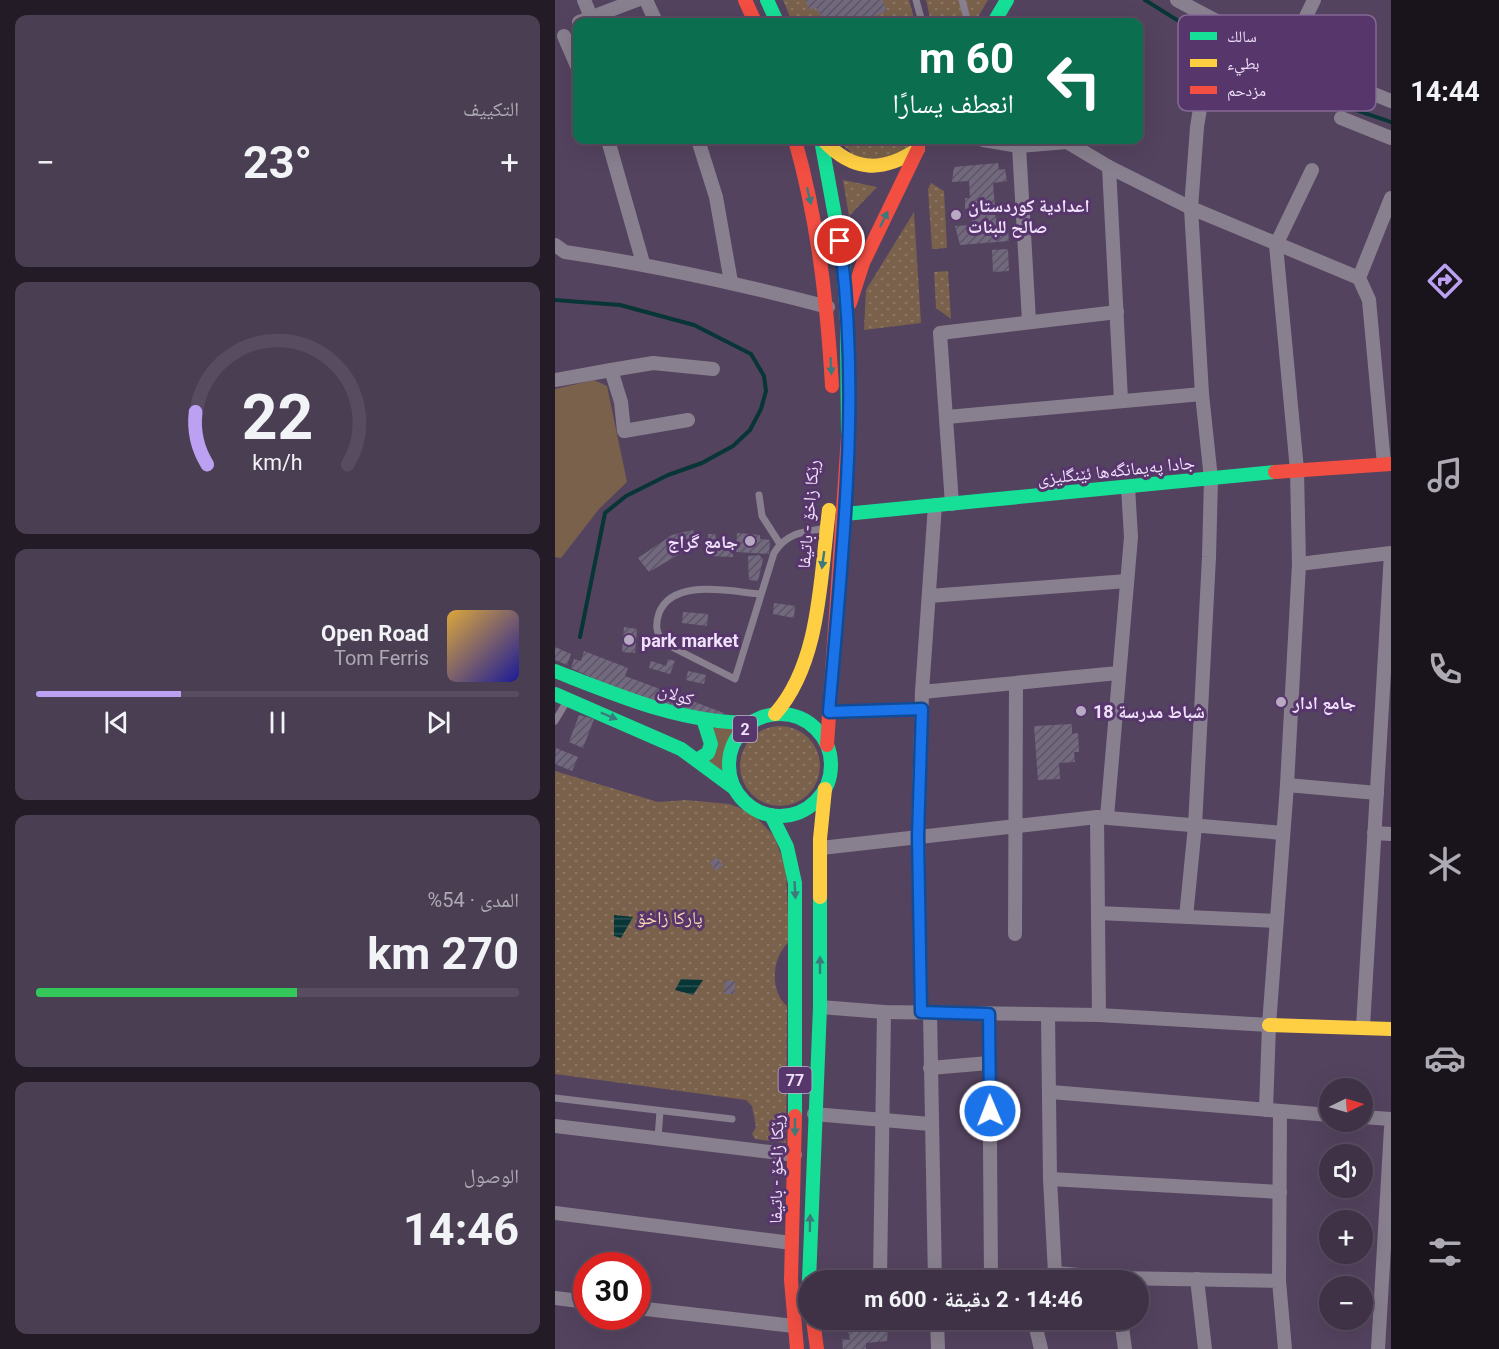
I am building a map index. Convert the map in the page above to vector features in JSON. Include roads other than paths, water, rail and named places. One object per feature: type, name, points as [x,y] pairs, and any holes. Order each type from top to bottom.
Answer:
[{"type":"main road","points":[[745,0],[753,18]]},
{"type":"main road","points":[[768,0],[775,18]]},
{"type":"main road","points":[[996,18],[1007,0]]},
{"type":"main road","points":[[796,144],[820,245],[828,307],[833,401]]},
{"type":"main road","name":"رێکا زاخۆ - باتیفا","points":[[823,144],[840,241],[846,312],[849,424],[845,514],[827,745]]},
{"type":"main road","points":[[827,144],[844,159],[875,167],[891,165],[922,144]]},
{"type":"main road","points":[[846,312],[863,263],[922,144]]},
{"type":"main road","name":"جادا په‌يمانگه‌ها ئێنگليزى","points":[[845,514],[1297,470],[1387,464]]},
{"type":"main road","name":"رێکا زاخۆ - باتیفا","points":[[775,714],[790,697],[809,654],[828,528],[831,478]]},
{"type":"main road","name":"كولان","points":[[555,671],[593,686],[704,722],[751,723]]},
{"type":"main road","points":[[555,694],[662,740],[697,760],[734,788],[750,806],[771,815],[787,816],[802,811],[815,802],[825,789],[830,775],[831,760],[827,745]]},
{"type":"main road","name":"2","points":[[734,788],[729,760],[737,740],[751,723],[775,714],[800,718],[820,734],[827,745]]},
{"type":"main road","points":[[697,760],[709,753],[712,747],[710,732],[704,722]]},
{"type":"main road","name":"رێکا زاخۆ - باتیفا","points":[[809,1270],[820,1007],[821,843],[825,789]]},
{"type":"main road","name":"رێکا زاخۆ - باتیفا","points":[[771,815],[789,852],[795,883],[795,1155],[792,1243],[794,1326],[797,1349]]},
{"type":"main road","points":[[789,852],[799,833],[810,832],[821,843]]},
{"type":"main road","points":[[1269,1025],[1363,1026],[1391,1029]]},
{"type":"main road","points":[[814,1330],[817,1349]]},
{"type":"street","points":[[582,18],[584,0]]},
{"type":"street","points":[[590,18],[637,0]]},
{"type":"street","points":[[646,0],[654,18]]},
{"type":"street","points":[[1178,0],[1206,15]]},
{"type":"street","points":[[1307,15],[1314,0]]},
{"type":"street","points":[[573,28],[559,40],[573,60]]},
{"type":"street","points":[[1376,95],[1391,101]]},
{"type":"street","points":[[1187,917],[1195,826],[1211,478],[1202,394],[1191,208],[1200,111]]},
{"type":"street","points":[[1341,118],[1391,138]]},
{"type":"street","points":[[609,144],[643,263]]},
{"type":"street","points":[[699,144],[715,197],[731,282]]},
{"type":"street","points":[[1007,144],[1019,146],[1038,144]]},
{"type":"street","points":[[1072,144],[1109,167],[1191,208],[1359,278],[1369,300],[1387,464]]},
{"type":"street","points":[[1019,146],[1029,321]]},
{"type":"street","points":[[1109,167],[1121,400]]},
{"type":"street","points":[[1285,1349],[1278,1281],[1279,1192],[1269,1025],[1287,784],[1299,564],[1297,470],[1276,245],[1312,170]]},
{"type":"street","points":[[1359,278],[1391,198]]},
{"type":"street","points":[[555,245],[565,252],[643,263],[731,282],[828,307]]},
{"type":"street","points":[[952,504],[941,333],[1117,312]]},
{"type":"street","points":[[555,380],[653,363],[713,369]]},
{"type":"street","points":[[611,370],[621,402],[624,431],[688,420]]},
{"type":"street","points":[[947,417],[1202,394]]},
{"type":"street","points":[[1099,1015],[1098,913],[1102,817],[1131,537],[1128,487]]},
{"type":"street","points":[[935,505],[922,692],[918,836],[925,1012],[930,1068],[935,1270]]},
{"type":"street","points":[[1299,564],[1391,552],[1385,754],[1377,793],[1363,1026]]},
{"type":"street","points":[[929,596],[1127,581]]},
{"type":"street","points":[[922,692],[1118,673]]},
{"type":"street","points":[[1015,934],[1016,684]]},
{"type":"street","points":[[829,712],[922,709]]},
{"type":"street","points":[[1287,784],[1377,793]]},
{"type":"street","points":[[821,843],[918,836],[1102,817],[1283,833]]},
{"type":"street","points":[[1374,833],[1391,834]]},
{"type":"street","points":[[1098,913],[1276,921]]},
{"type":"street","points":[[820,1007],[884,1012],[1099,1015],[1269,1025]]},
{"type":"street","points":[[880,1270],[884,1012]]},
{"type":"street","points":[[989,1014],[991,1270]]},
{"type":"street","points":[[1048,1015],[1051,1092],[1050,1179],[1055,1270]]},
{"type":"street","points":[[930,1068],[989,1064]]},
{"type":"street","points":[[1051,1092],[1319,1114]]},
{"type":"street","points":[[814,1114],[930,1124]]},
{"type":"street","points":[[1373,1118],[1391,1119]]},
{"type":"street","points":[[555,1126],[795,1155]]},
{"type":"street","points":[[1382,1347],[1391,1128]]},
{"type":"street","points":[[1050,1179],[1279,1192]]},
{"type":"street","points":[[555,1213],[792,1243]]},
{"type":"street","points":[[1149,1279],[1278,1281]]},
{"type":"street","points":[[1197,1279],[1205,1349]]},
{"type":"street","points":[[555,1298],[573,1300]]},
{"type":"street","points":[[651,1310],[794,1326]]},
{"type":"street","points":[[937,1330],[938,1349]]},
{"type":"street","points":[[1036,1330],[1041,1349]]},
{"type":"street","points":[[1122,1330],[1125,1349]]},
{"type":"lane","points":[[916,0],[921,18]]},
{"type":"lane","points":[[962,0],[966,18]]},
{"type":"lane","points":[[759,495],[762,516],[780,544]]},
{"type":"lane","points":[[761,594],[698,589],[681,593],[662,606],[656,622],[657,634],[664,643],[735,679],[771,562],[780,544],[796,533],[828,528]]},
{"type":"lane","points":[[555,722],[569,699]]},
{"type":"lane","points":[[555,1098],[732,1119]]},
{"type":"lane","points":[[658,1138],[660,1111]]},
{"type":"waterway","points":[[1145,0],[1178,21]]},
{"type":"waterway","points":[[1360,111],[1391,122]]},
{"type":"waterway","points":[[555,300],[620,305],[694,325],[751,354],[764,376],[766,391],[761,409],[750,430],[733,446],[702,463],[668,475],[626,496],[605,513],[580,637]]},
{"type":"place","name":"اعدادية كوردستان صالح للبنات","points":[[956,215]]},
{"type":"place","name":"جامع گراج","points":[[750,541]]},
{"type":"place","name":"park market","points":[[629,640]]},
{"type":"place","name":"جامع ادار","points":[[1281,702]]},
{"type":"place","name":"18 شباط مدرسة","points":[[1081,711]]},
{"type":"park label","name":"پارکا زاخۆ","points":[[670,917]]}]
